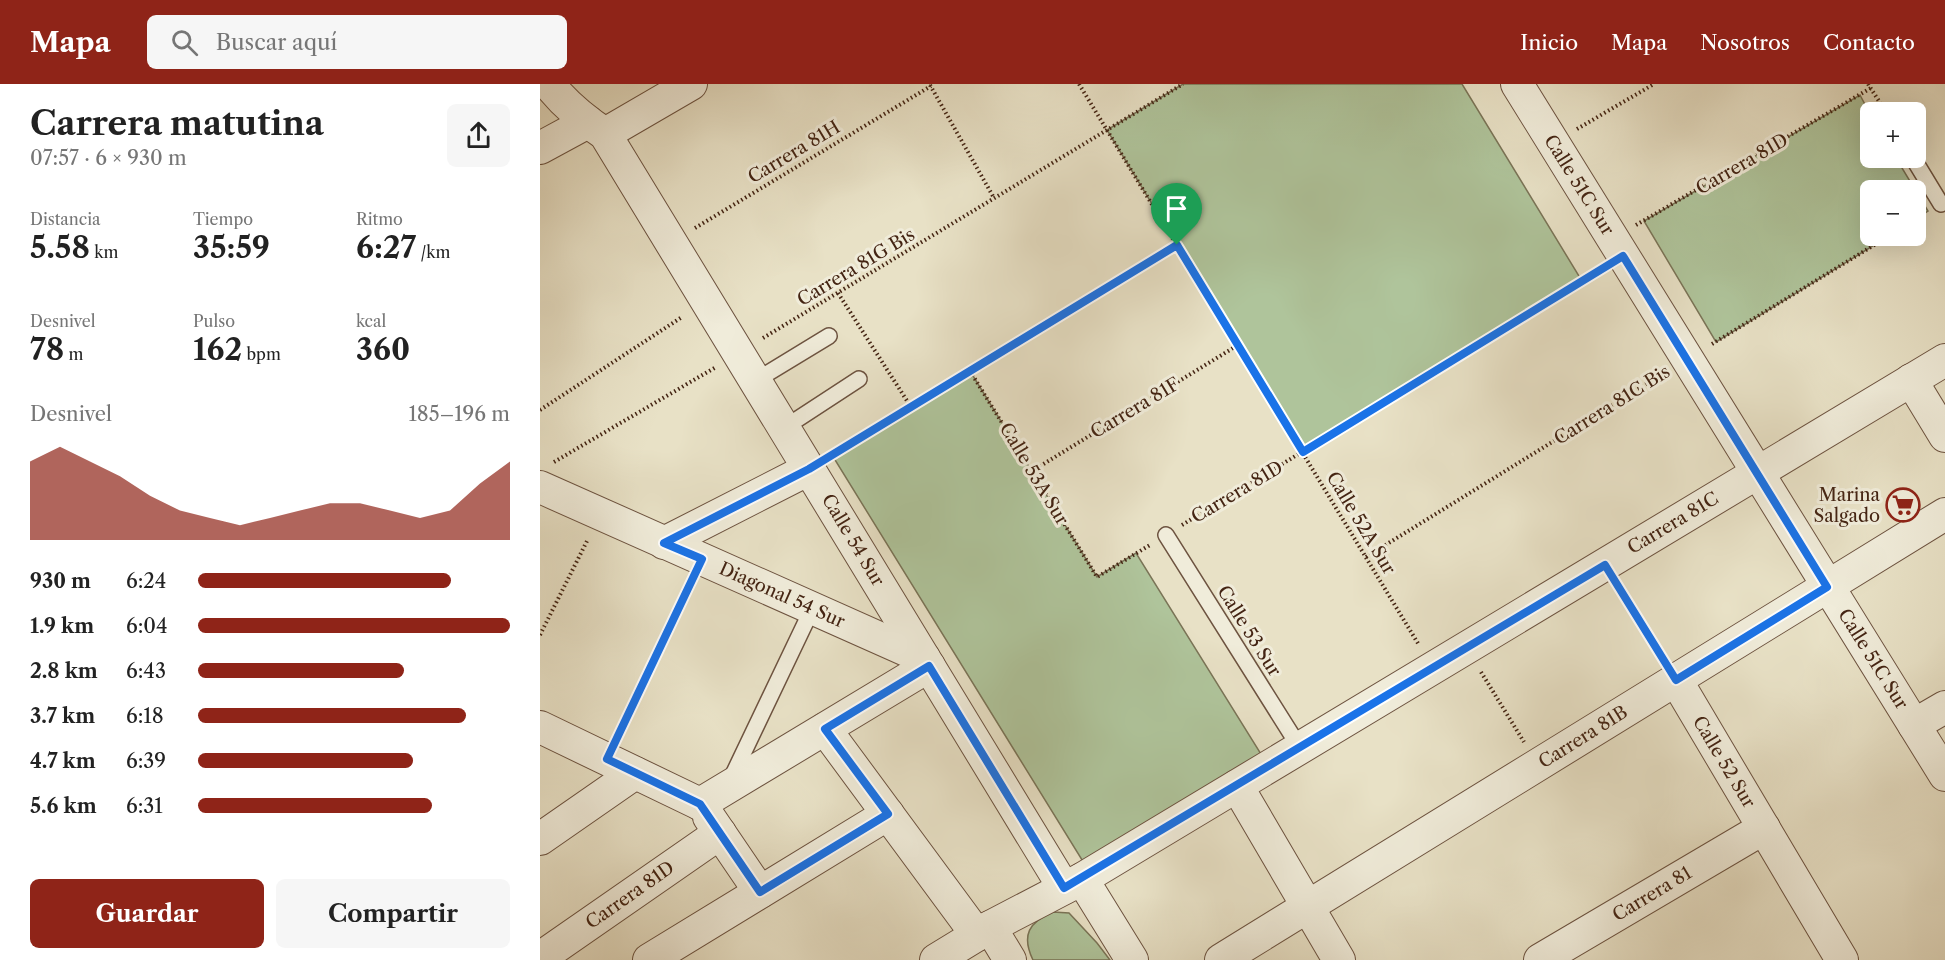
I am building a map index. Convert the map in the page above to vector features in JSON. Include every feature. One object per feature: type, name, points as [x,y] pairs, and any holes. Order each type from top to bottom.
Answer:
[{"type":"street","name":"Calle 54 Sur","points":[[549,84],[563,102],[596,128],[671,242],[926,662],[1073,884],[1132,960]]},
{"type":"street","name":"Calle 51C Sur","points":[[1517,84],[1945,775]]},
{"type":"street","points":[[540,148],[596,128],[676,88]]},
{"type":"street","name":"Carrera 81C","points":[[936,960],[984,931],[1073,884],[1945,360]]},
{"type":"street","points":[[1911,380],[1945,436]]},
{"type":"street","points":[[664,543],[809,469]]},
{"type":"street","name":"Diagonal 54 Sur","points":[[545,476],[600,514],[926,662]]},
{"type":"street","name":"Carrera 81B","points":[[1221,960],[1945,514]]},
{"type":"street","points":[[540,727],[635,773],[713,796],[825,729],[926,662]]},
{"type":"street","name":"Calle 52 Sur","points":[[1676,680],[1842,960]]},
{"type":"street","points":[[1914,725],[1945,706]]},
{"type":"street","points":[[825,729],[888,814],[1010,960]]},
{"type":"street","points":[[540,839],[635,773]]},
{"type":"street","points":[[1237,786],[1339,960]]},
{"type":"street","points":[[713,796],[720,833],[760,892]]},
{"type":"street","points":[[649,960],[888,814]]},
{"type":"street","name":"Carrera 81","points":[[1540,960],[1764,828]]},
{"type":"street","name":"Carrera 81D","points":[[540,957],[720,833]]},
{"type":"lane","points":[[1919,168],[1941,204]]},
{"type":"lane","points":[[755,381],[829,336]]},
{"type":"lane","points":[[784,428],[859,380]]},
{"type":"lane","name":"Calle 53 Sur","points":[[1166,535],[1300,748]]},
{"type":"lane","points":[[713,796],[812,609]]},
{"type":"path","name":"Calle 52A Sur","points":[[1079,84],[1433,668]]},
{"type":"path","name":"Carrera 81G Bis","points":[[545,476],[739,353],[1184,84]]},
{"type":"path","points":[[1553,143],[1654,84]]},
{"type":"path","points":[[931,85],[995,198]]},
{"type":"path","name":"Carrera 81H","points":[[671,242],[931,85]]},
{"type":"path","points":[[1870,86],[1880,102]]},
{"type":"path","name":"Carrera 81D","points":[[1097,577],[1303,452],[1870,86]]},
{"type":"path","points":[[809,469],[1177,245]]},
{"type":"path","name":"Carrera 81C Bis","points":[[1366,557],[1873,246]]},
{"type":"path","points":[[838,293],[911,407]]},
{"type":"path","points":[[540,410],[707,301]]},
{"type":"path","name":"Carrera 81F","points":[[1032,471],[1238,345]]},
{"type":"path","name":"Calle 53A Sur","points":[[970,370],[1097,577]]},
{"type":"path","points":[[540,635],[600,514]]},
{"type":"path","points":[[607,759],[702,559]]},
{"type":"path","points":[[1605,565],[1676,680]]},
{"type":"path","points":[[1466,648],[1538,765]]},
{"type":"green space","points":[[1183,84],[1462,84],[1582,281],[1303,452],[1107,130]]},
{"type":"green space","points":[[1860,95],[1864,102],[1860,102],[1860,168],[1902,168],[1909,180],[1860,180],[1860,246],[1873,246],[1716,342],[1644,221]]},
{"type":"green space","points":[[970,371],[1097,577],[1136,553],[1269,767],[1087,868],[832,455]]},
{"type":"green space","points":[[1053,912],[1069,913],[1110,960],[1033,960],[1028,943],[1030,930],[1038,920]]},
{"type":"place","name":"Marina Salgado","points":[[1903,505]]},
{"type":"route","points":[[1177,245],[1303,452],[1623,256],[1827,587],[1676,680],[1605,565],[1064,888],[929,666],[825,729],[888,814],[760,892],[700,804],[607,759],[702,559],[664,543],[809,469],[1177,245]]}]
